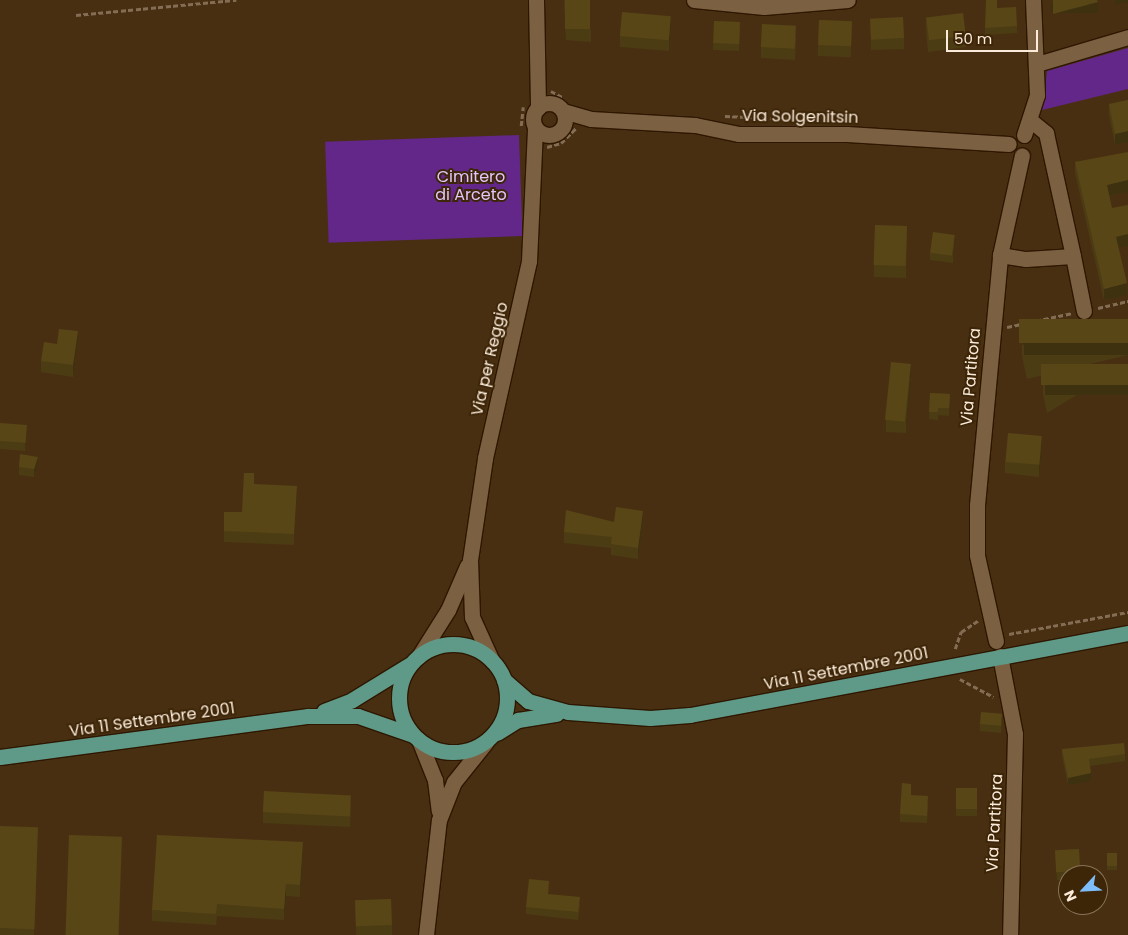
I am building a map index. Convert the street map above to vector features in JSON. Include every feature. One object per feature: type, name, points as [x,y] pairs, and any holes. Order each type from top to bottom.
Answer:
[{"type":"main road","name":"Via 11 Settembre 2001","points":[[308,716],[352,700],[415,660],[452,644],[478,650],[492,661],[504,680],[528,701],[568,712],[650,718],[690,715],[997,645],[1128,633]]},
{"type":"main road","points":[[415,660],[399,699],[416,737]]},
{"type":"main road","name":"Via 11 Settembre 2001","points":[[489,739],[507,706],[504,680]]},
{"type":"main road","name":"Via 11 Settembre 2001","points":[[0,757],[308,716],[358,716],[452,752],[489,739],[518,720],[568,712]]},
{"type":"street","name":"Via per Reggio","points":[[492,661],[472,617],[470,560],[483,472],[527,269],[534,164],[548,139],[557,105],[536,0]]},
{"type":"street","points":[[694,0],[764,7],[848,0]]},
{"type":"street","name":"Via Partitora","points":[[1010,935],[1016,798],[1013,712],[978,555],[977,505],[1000,255],[1022,155],[1030,145],[1024,135],[1030,120],[1037,64],[1033,0]]},
{"type":"street","points":[[1037,64],[1128,37]]},
{"type":"street","name":"Via per Reggio","points":[[548,139],[535,127],[557,105]]},
{"type":"street","name":"Via Solgenitsin","points":[[557,105],[791,137],[847,134],[1009,144]]},
{"type":"street","points":[[1030,120],[1046,133],[1084,311]]},
{"type":"street","points":[[1022,155],[1013,152],[1009,144],[1014,136],[1024,135]]},
{"type":"street","points":[[1000,255],[1026,259],[1073,256]]},
{"type":"street","name":"Via per Reggio","points":[[415,660],[448,610],[470,560]]},
{"type":"street","points":[[416,737],[435,780],[439,820],[426,935]]},
{"type":"street","points":[[439,820],[454,782],[489,739]]},
{"type":"path","points":[[76,15],[236,0]]},
{"type":"path","points":[[557,105],[562,96],[557,105]]},
{"type":"path","points":[[526,101],[557,105],[576,131],[561,143],[548,139],[520,124],[526,101]]},
{"type":"path","points":[[717,116],[798,120]]},
{"type":"path","points":[[993,330],[1128,301]]},
{"type":"path","points":[[954,649],[961,632],[979,620],[988,604]]},
{"type":"path","points":[[997,645],[1128,612]]},
{"type":"path","points":[[960,679],[1013,712]]},
{"type":"green space","points":[[1128,48],[1128,89],[1042,110],[1047,71]]},
{"type":"green space","name":"Cimitero di Arceto","points":[[519,135],[523,236],[329,243],[325,142]]},
{"type":"building","points":[[565,0],[590,0],[590,29],[565,29]]},
{"type":"building","points":[[986,0],[997,0],[997,8],[1016,7],[1017,26],[985,28]]},
{"type":"building","points":[[1053,0],[1097,0],[1098,2],[1053,14]]},
{"type":"building","points":[[622,12],[671,16],[669,40],[620,36]]},
{"type":"building","points":[[963,13],[966,36],[929,40],[926,18]]},
{"type":"building","points":[[903,17],[904,38],[871,40],[870,19]]},
{"type":"building","points":[[819,20],[852,21],[851,46],[818,45]]},
{"type":"building","points":[[714,21],[740,22],[739,44],[713,43]]},
{"type":"building","points":[[762,24],[796,26],[795,49],[761,47]]},
{"type":"building","points":[[1128,100],[1128,131],[1115,134],[1109,104]]},
{"type":"building","points":[[1128,152],[1128,180],[1107,185],[1112,208],[1128,205],[1128,234],[1116,237],[1127,283],[1104,289],[1075,162]]},
{"type":"building","points":[[875,225],[907,226],[906,266],[874,265]]},
{"type":"building","points":[[933,232],[955,235],[952,256],[930,253]]},
{"type":"building","points":[[1019,319],[1128,319],[1128,343],[1019,343]]},
{"type":"building","points":[[59,329],[78,331],[73,365],[41,361],[44,342],[57,344]]},
{"type":"building","points":[[891,362],[911,364],[905,422],[885,420]]},
{"type":"building","points":[[1041,364],[1128,364],[1128,385],[1041,385]]},
{"type":"building","points":[[930,393],[950,394],[949,408],[938,408],[938,412],[929,412]]},
{"type":"building","points":[[0,423],[27,425],[26,443],[0,441]]},
{"type":"building","points":[[1008,433],[1042,436],[1039,465],[1005,462]]},
{"type":"building","points":[[20,454],[38,457],[34,469],[19,467]]},
{"type":"building","points":[[244,473],[254,473],[254,484],[297,486],[294,534],[224,531],[224,512],[242,512]]},
{"type":"building","points":[[616,507],[643,511],[638,548],[611,544],[612,537],[564,532],[566,510],[614,522]]},
{"type":"building","points":[[981,712],[1002,714],[1001,726],[980,724]]},
{"type":"building","points":[[1124,743],[1125,754],[1089,759],[1091,773],[1068,778],[1062,749]]},
{"type":"building","points":[[902,783],[911,784],[911,795],[928,796],[927,816],[900,814]]},
{"type":"building","points":[[956,788],[977,788],[977,809],[956,809]]},
{"type":"building","points":[[264,791],[351,796],[350,817],[263,812]]},
{"type":"building","points":[[0,826],[38,827],[34,929],[0,928]]},
{"type":"building","points":[[69,835],[122,837],[119,935],[66,935]]},
{"type":"building","points":[[157,835],[303,842],[300,885],[286,884],[284,909],[217,904],[216,914],[152,910]]},
{"type":"building","points":[[1079,849],[1080,865],[1058,865],[1058,872],[1056,872],[1055,850]]},
{"type":"building","points":[[1107,853],[1117,853],[1117,866],[1107,865]]},
{"type":"building","points":[[529,879],[549,881],[548,894],[580,897],[578,912],[526,907]]},
{"type":"building","points":[[391,899],[392,925],[356,926],[355,900]]}]
